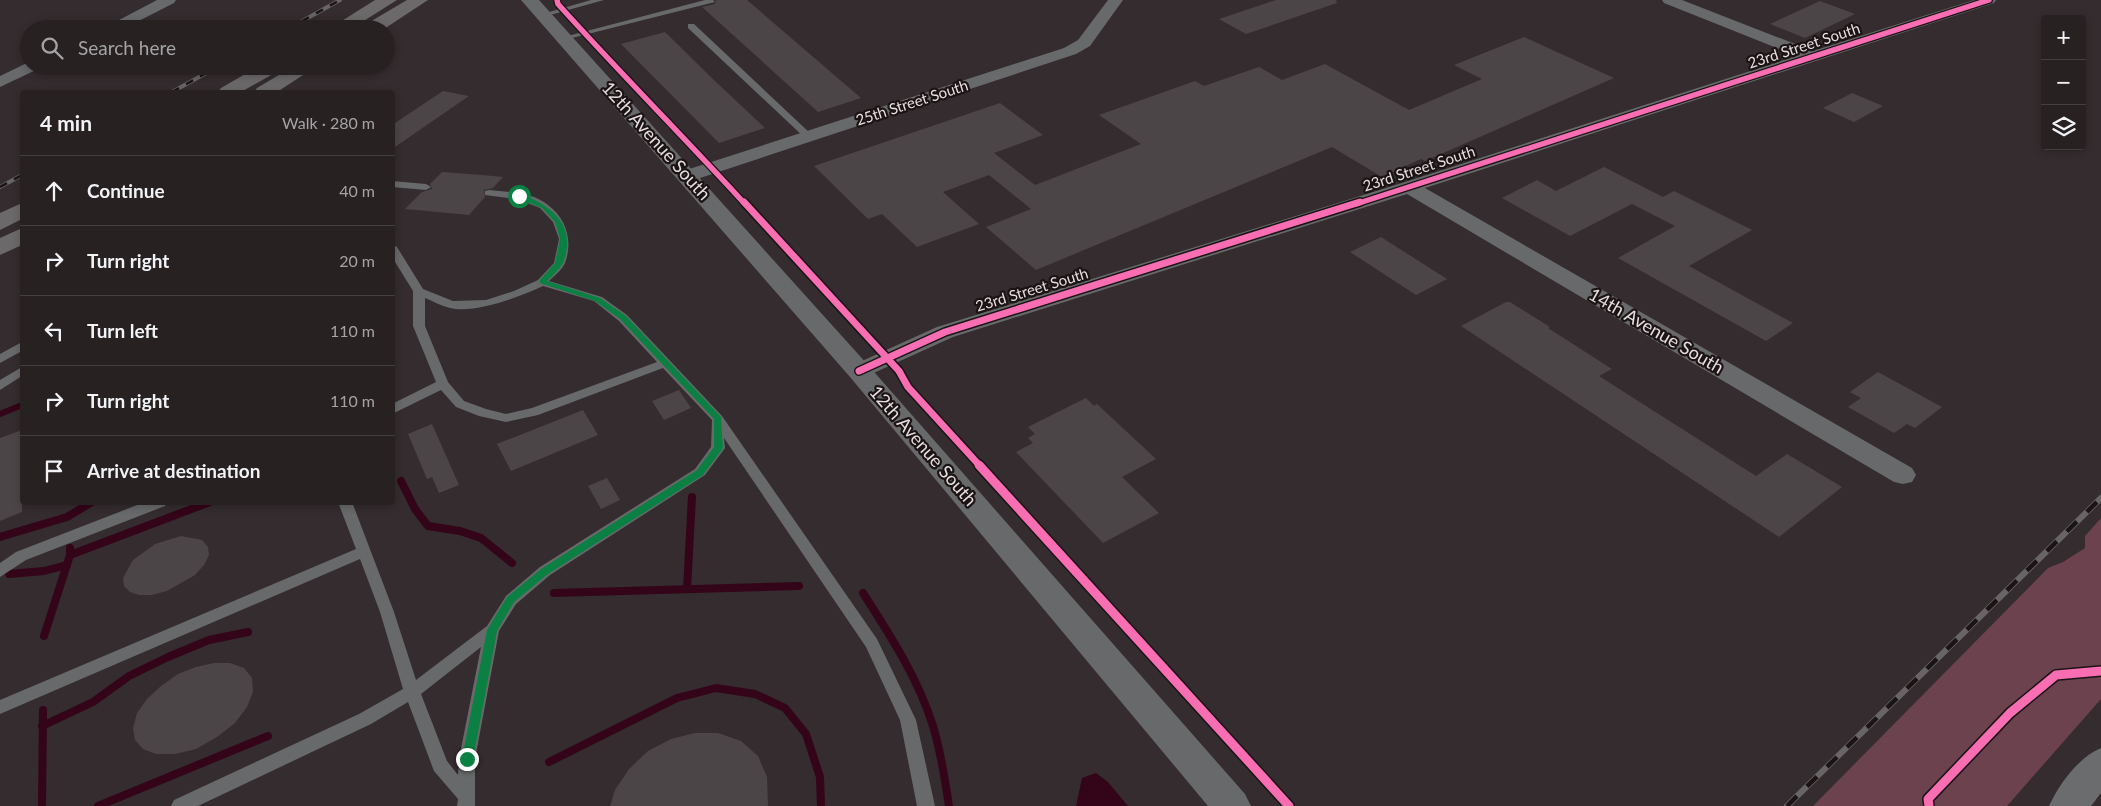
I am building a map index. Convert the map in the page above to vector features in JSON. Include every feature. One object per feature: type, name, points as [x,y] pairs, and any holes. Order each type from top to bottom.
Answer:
[{"type":"main road","points":[[354,20],[388,0]]},
{"type":"main road","points":[[385,20],[419,0]]},
{"type":"main road","points":[[232,90],[258,75]]},
{"type":"main road","points":[[267,90],[293,75]]},
{"type":"main road","points":[[0,223],[20,211]]},
{"type":"main road","points":[[0,248],[20,236]]},
{"type":"main road","points":[[2068,806],[2101,765]]},
{"type":"street","points":[[128,20],[169,0]]},
{"type":"street","name":"25th Street South","points":[[687,176],[1070,51],[1084,43],[1116,0]]},
{"type":"street","points":[[1669,0],[1813,57]]},
{"type":"street","name":"23rd Street South","points":[[859,371],[945,332],[1409,187],[1989,0]]},
{"type":"street","name":"12th Avenue South","points":[[536,7],[859,371],[1232,806]]},
{"type":"street","points":[[0,82],[20,72]]},
{"type":"street","name":"14th Avenue South","points":[[1409,187],[1903,475]]},
{"type":"lane","points":[[536,7],[600,0]]},
{"type":"lane","points":[[564,38],[711,2],[709,0]]},
{"type":"lane","points":[[691,26],[808,136]]},
{"type":"lane","points":[[395,184],[426,188]]},
{"type":"lane","points":[[418,291],[452,305],[487,303],[518,293],[542,282],[559,264],[564,239],[558,221],[544,206],[519,196],[489,194]]},
{"type":"lane","points":[[395,252],[418,291],[419,326],[443,384],[460,404],[483,414],[506,418],[534,412],[665,363]]},
{"type":"lane","points":[[542,282],[598,299],[623,318],[718,419],[872,643],[908,720],[926,806]]},
{"type":"lane","points":[[0,359],[20,347]]},
{"type":"lane","points":[[0,386],[20,372]]},
{"type":"lane","points":[[395,408],[443,384]]},
{"type":"lane","points":[[465,800],[467,759],[492,630],[510,600],[545,572],[700,472],[718,448],[718,419]]},
{"type":"lane","points":[[0,563],[152,505]]},
{"type":"lane","points":[[346,505],[387,612],[412,692],[440,766],[465,800]]},
{"type":"lane","points":[[0,707],[363,552]]},
{"type":"lane","points":[[0,571],[21,556]]},
{"type":"lane","points":[[180,806],[365,718],[412,692],[492,630]]},
{"type":"shaded area","points":[[2101,518],[2101,699],[2007,806],[1813,806],[2048,568],[2063,562],[2085,548],[2085,536]]},
{"type":"shaded area","points":[[1096,773],[1108,782],[1128,806],[1076,806],[1082,778]]},
{"type":"building","points":[[716,0],[747,0],[861,98],[818,112],[702,7],[715,4]]},
{"type":"building","points":[[1276,0],[1336,0],[1337,3],[1246,34],[1219,19]]},
{"type":"building","points":[[1820,1],[1855,14],[1805,38],[1770,24]]},
{"type":"building","points":[[665,32],[765,128],[719,143],[621,44]]},
{"type":"building","points":[[1524,37],[1614,78],[1425,161],[1421,159],[1382,177],[1332,147],[1036,270],[986,227],[1031,209],[989,175],[943,192],[979,224],[917,247],[882,214],[868,219],[814,166],[1000,103],[1043,135],[994,153],[1035,185],[1141,144],[1099,115],[1195,81],[1204,86],[1259,67],[1282,80],[1325,64],[1409,110],[1482,79],[1454,65]]},
{"type":"building","points":[[443,91],[469,96],[395,147],[395,123]]},
{"type":"building","points":[[1852,93],[1883,106],[1854,122],[1823,108]]},
{"type":"building","points":[[1604,167],[1663,197],[1674,191],[1752,230],[1689,266],[1793,323],[1766,341],[1618,258],[1675,226],[1632,204],[1570,236],[1502,198],[1537,180],[1556,191]]},
{"type":"building","points":[[442,172],[503,177],[493,188],[484,190],[485,197],[469,215],[405,209],[422,192],[432,189],[430,184]]},
{"type":"building","points":[[1381,237],[1447,279],[1416,295],[1350,252]]},
{"type":"building","points":[[1506,302],[1510,302],[1550,327],[1548,328],[1612,369],[1599,376],[1756,476],[1787,454],[1842,487],[1779,537],[1461,326]]},
{"type":"building","points":[[1878,372],[1942,407],[1915,428],[1907,424],[1894,433],[1848,407],[1861,398],[1850,392]]},
{"type":"building","points":[[679,390],[691,408],[664,420],[652,401]]},
{"type":"building","points":[[1086,398],[1094,406],[1097,404],[1156,459],[1122,477],[1159,513],[1103,543],[1016,452],[1033,443],[1028,438],[1035,434],[1028,427]]},
{"type":"building","points":[[583,410],[598,435],[511,471],[497,444]]},
{"type":"building","points":[[432,424],[459,485],[439,493],[432,477],[427,479],[408,434]]},
{"type":"building","points":[[20,431],[20,505],[22,505],[22,512],[0,521],[0,438]]},
{"type":"building","points":[[607,478],[620,500],[601,509],[588,486]]},
{"type":"building","points":[[181,536],[202,540],[208,547],[209,555],[204,565],[195,575],[167,591],[152,595],[139,595],[130,592],[124,586],[123,578],[133,560],[155,544]]},
{"type":"building","points":[[214,663],[230,663],[244,668],[252,678],[253,692],[247,707],[235,723],[217,737],[196,749],[175,754],[156,754],[143,749],[135,740],[133,728],[137,713],[147,699],[178,674]]},
{"type":"building","points":[[695,733],[718,733],[741,741],[758,756],[767,777],[768,806],[610,806],[615,790],[629,769],[648,751],[671,739]]},
{"type":"waterway","points":[[0,414],[20,406]]},
{"type":"waterway","points":[[401,481],[415,509],[428,526],[460,531],[481,538],[512,563]]},
{"type":"waterway","points":[[687,589],[692,497]]},
{"type":"waterway","points":[[0,537],[67,517],[87,505]]},
{"type":"waterway","points":[[70,555],[202,505]]},
{"type":"waterway","points":[[70,548],[70,555]]},
{"type":"waterway","points":[[67,565],[70,555]]},
{"type":"waterway","points":[[9,574],[44,571],[67,565]]},
{"type":"waterway","points":[[44,636],[67,565]]},
{"type":"waterway","points":[[554,593],[799,586]]},
{"type":"waterway","points":[[863,593],[902,657],[927,708],[938,746],[949,806]]},
{"type":"waterway","points":[[43,726],[93,702],[129,676],[168,657],[209,640],[248,632]]},
{"type":"waterway","points":[[549,762],[677,698],[716,688],[755,694],[785,708],[806,734],[820,777],[821,806]]},
{"type":"waterway","points":[[43,710],[43,726]]},
{"type":"waterway","points":[[42,806],[43,726]]},
{"type":"waterway","points":[[98,806],[268,736]]},
{"type":"railway","points":[[304,20],[340,0]]},
{"type":"railway","points":[[176,90],[203,75]]},
{"type":"railway","points":[[0,187],[20,176]]},
{"type":"railway","points":[[1787,806],[2101,498]]},
{"type":"cycle path","points":[[557,0],[558,4],[608,60],[656,107],[899,371],[908,387],[1289,806]]},
{"type":"cycle path","points":[[859,371],[945,332],[1409,187],[1989,0]]},
{"type":"cycle path","points":[[1929,806],[1928,799],[2010,713],[2056,675],[2101,671]]},
{"type":"route","points":[[467,759],[492,630],[510,600],[545,572],[700,472],[718,448],[718,419],[623,318],[598,299],[542,282],[559,264],[564,239],[558,221],[544,206],[519,196]]}]
